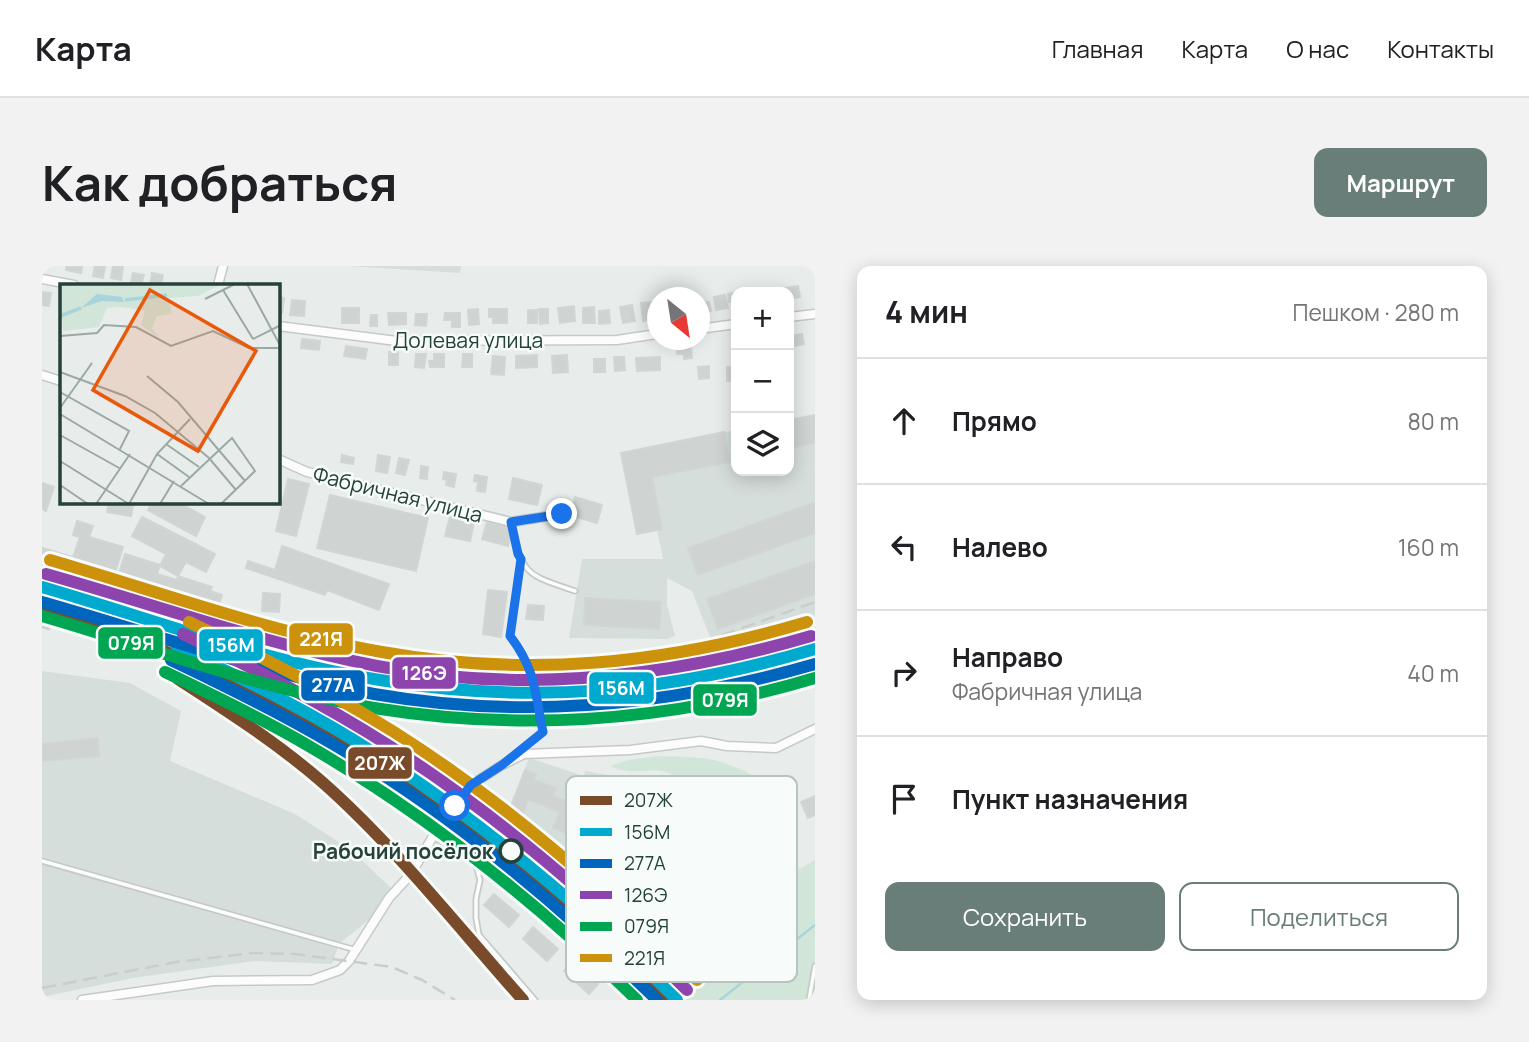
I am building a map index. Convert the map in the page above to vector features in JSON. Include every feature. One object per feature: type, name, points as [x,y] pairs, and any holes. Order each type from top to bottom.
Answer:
[{"type":"street","points":[[218,284],[223,266]]},
{"type":"street","points":[[42,279],[69,284]]},
{"type":"street","points":[[794,316],[815,314]]},
{"type":"street","points":[[710,328],[731,325]]},
{"type":"street","name":"Долевая улица","points":[[280,326],[397,341],[617,340],[647,336]]},
{"type":"street","points":[[42,375],[60,381]]},
{"type":"street","name":"Фабричная улица","points":[[280,460],[307,472],[511,522],[562,514]]},
{"type":"street","points":[[87,999],[214,981],[312,979],[340,970],[349,961],[389,898],[411,874],[471,785],[524,754],[630,750],[701,741],[727,746],[776,748],[815,729]]},
{"type":"lane","points":[[511,522],[518,554],[534,578],[575,591]]},
{"type":"lane","points":[[434,838],[457,848],[476,865],[480,880],[475,918],[479,935],[535,1000]]},
{"type":"lane","points":[[42,861],[356,950]]},
{"type":"lane","points":[[809,1000],[815,966]]},
{"type":"path","points":[[521,559],[510,636],[528,664],[537,693],[543,732],[523,749]]},
{"type":"shaded area","points":[[347,266],[461,266],[460,273]]},
{"type":"shaded area","points":[[815,415],[815,635],[768,653],[691,671],[687,647],[710,637],[692,591],[667,578],[667,605],[675,636],[667,639],[569,638],[582,559],[663,559],[657,530],[637,534],[621,453],[731,431],[731,476],[794,476],[794,419]]},
{"type":"shaded area","points":[[42,671],[130,683],[181,711],[170,761],[295,814],[350,849],[391,888],[371,918],[339,944],[332,964],[254,961],[133,978],[42,997]]},
{"type":"shaded area","points":[[529,758],[584,776],[566,776],[566,874],[500,825],[505,810],[509,810]]},
{"type":"shaded area","points":[[585,771],[613,776],[584,776]]},
{"type":"green space","points":[[658,756],[696,757],[717,761],[754,776],[672,776],[661,771],[627,771],[610,766],[628,760]]},
{"type":"green space","points":[[815,860],[815,1000],[679,1000],[662,982],[797,982],[797,869]]},
{"type":"building","points":[[67,266],[82,266],[81,273],[66,270]]},
{"type":"building","points":[[95,266],[105,266],[103,278],[93,276]]},
{"type":"building","points":[[113,266],[123,266],[121,280],[111,278]]},
{"type":"building","points":[[133,273],[144,275],[141,284],[131,282]]},
{"type":"building","points":[[152,273],[163,275],[161,284],[150,284]]},
{"type":"building","points":[[798,286],[800,297],[794,298],[792,287]]},
{"type":"building","points":[[42,292],[51,293],[49,306],[42,305]]},
{"type":"building","points":[[725,295],[728,308],[716,310],[714,297]]},
{"type":"building","points":[[280,297],[284,298],[280,313]]},
{"type":"building","points":[[292,300],[305,301],[304,316],[290,315]]},
{"type":"building","points":[[647,302],[647,321],[643,321],[641,303]]},
{"type":"building","points":[[632,305],[635,321],[623,323],[620,307]]},
{"type":"building","points":[[574,306],[575,321],[560,323],[558,308]]},
{"type":"building","points":[[594,307],[595,323],[583,323],[583,308]]},
{"type":"building","points":[[342,308],[359,308],[359,323],[342,323]]},
{"type":"building","points":[[478,309],[479,324],[469,325],[468,310]]},
{"type":"building","points":[[489,309],[507,309],[507,323],[493,323],[493,317],[489,317]]},
{"type":"building","points":[[539,309],[548,309],[548,323],[540,324]]},
{"type":"building","points":[[528,310],[537,310],[537,323],[528,323]]},
{"type":"building","points":[[609,310],[610,323],[599,324],[599,311]]},
{"type":"building","points":[[388,313],[406,313],[406,324],[389,325]]},
{"type":"building","points":[[445,313],[460,313],[460,327],[452,327],[452,320],[444,320]]},
{"type":"building","points":[[416,314],[427,314],[426,326],[415,325]]},
{"type":"building","points":[[371,315],[377,315],[377,326],[370,326]]},
{"type":"building","points":[[802,334],[804,344],[794,346],[794,335]]},
{"type":"building","points":[[302,339],[320,341],[319,350],[301,348]]},
{"type":"building","points":[[346,346],[367,349],[365,359],[344,356]]},
{"type":"building","points":[[677,350],[691,350],[692,358],[684,359],[684,354],[677,354]]},
{"type":"building","points":[[389,352],[398,352],[398,365],[389,365]]},
{"type":"building","points":[[416,354],[426,354],[424,368],[415,367]]},
{"type":"building","points":[[434,354],[444,354],[444,367],[430,367],[429,361],[434,361]]},
{"type":"building","points":[[463,354],[472,354],[472,367],[462,367]]},
{"type":"building","points":[[537,355],[537,367],[516,368],[516,356]]},
{"type":"building","points":[[567,355],[568,372],[553,373],[552,356]]},
{"type":"building","points":[[493,356],[505,357],[504,375],[491,374]]},
{"type":"building","points":[[614,357],[624,357],[625,370],[615,371]]},
{"type":"building","points":[[660,357],[660,370],[637,371],[636,358]]},
{"type":"building","points":[[594,359],[605,359],[605,372],[594,372]]},
{"type":"building","points":[[709,366],[709,378],[699,379],[698,367]]},
{"type":"building","points":[[727,367],[731,367],[731,381],[727,381]]},
{"type":"building","points":[[815,415],[815,443],[794,447],[794,419]]},
{"type":"building","points":[[724,432],[730,462],[652,477],[662,529],[637,534],[621,453]]},
{"type":"building","points":[[342,455],[354,458],[353,464],[341,462]]},
{"type":"building","points":[[378,455],[390,457],[387,473],[376,471]]},
{"type":"building","points":[[399,458],[409,460],[405,475],[396,473]]},
{"type":"building","points":[[421,466],[428,467],[427,479],[420,478]]},
{"type":"building","points":[[444,472],[456,474],[454,487],[446,485]]},
{"type":"building","points":[[475,475],[487,477],[485,492],[477,491],[478,482],[474,481]]},
{"type":"building","points":[[513,478],[542,485],[537,505],[509,499]]},
{"type":"building","points":[[288,479],[309,484],[296,536],[276,531]]},
{"type":"building","points":[[42,483],[54,487],[46,511],[42,509]]},
{"type":"building","points":[[330,495],[428,518],[416,571],[317,548]]},
{"type":"building","points":[[575,497],[602,505],[597,523],[570,515]]},
{"type":"building","points":[[815,502],[815,533],[698,575],[688,548]]},
{"type":"building","points":[[109,504],[134,504],[131,516],[107,512]]},
{"type":"building","points":[[151,504],[181,504],[205,517],[196,536],[148,510]]},
{"type":"building","points":[[142,517],[215,554],[206,572],[186,562],[178,576],[160,566],[166,554],[132,536]]},
{"type":"building","points":[[450,517],[474,522],[470,541],[445,536]]},
{"type":"building","points":[[77,521],[93,526],[89,537],[123,547],[108,596],[42,576],[43,548],[73,557],[80,537],[73,535]]},
{"type":"building","points":[[487,522],[513,529],[508,546],[482,539]]},
{"type":"building","points":[[282,546],[389,584],[379,610],[327,590],[325,595],[246,568],[248,561],[275,570]]},
{"type":"building","points":[[125,554],[160,565],[157,574],[177,580],[178,576],[212,587],[210,591],[222,595],[211,629],[111,598]]},
{"type":"building","points":[[815,561],[815,594],[718,629],[707,599]]},
{"type":"building","points":[[488,590],[507,592],[501,637],[483,634]]},
{"type":"building","points":[[263,593],[280,594],[279,612],[262,611]]},
{"type":"building","points":[[585,598],[661,602],[659,629],[584,625]]},
{"type":"building","points":[[528,605],[544,606],[543,620],[526,619]]},
{"type":"building","points":[[98,738],[99,756],[42,761],[42,744]]},
{"type":"building","points":[[525,770],[536,774],[534,780],[556,788],[553,796],[565,801],[566,798],[566,833],[553,828],[560,812],[528,799],[522,816],[509,811]]},
{"type":"building","points":[[815,796],[815,815],[808,818],[801,802]]},
{"type":"building","points":[[494,894],[519,915],[509,927],[484,905]]},
{"type":"building","points":[[533,927],[558,949],[547,961],[523,939]]},
{"type":"building","points":[[576,982],[596,982],[598,984],[589,994]]},
{"type":"waterway","points":[[797,939],[815,925]]},
{"type":"waterway","points":[[720,1000],[743,982]]},
{"type":"railway","points":[[42,579],[210,630],[282,644],[324,651],[431,661],[528,664],[678,651],[815,602]]},
{"type":"railway","points":[[88,610],[150,629],[307,690],[369,706],[433,717],[562,723],[626,719],[691,711],[815,682]]},
{"type":"railway","points":[[42,627],[50,629]]},
{"type":"railway","points":[[42,988],[176,962],[253,953],[295,954],[392,967],[422,980],[455,1000]]},
{"type":"transit line","name":"221Я","points":[[50,560],[298,634],[382,652],[436,660],[543,665],[649,657],[702,648],[807,622]]},
{"type":"transit line","name":"126Э","points":[[46,574],[335,657],[377,666],[486,679],[541,680],[650,671],[705,662],[811,636]]},
{"type":"transit line","name":"156М","points":[[42,587],[294,662],[380,680],[437,688],[546,693],[653,685],[706,676],[815,649]]},
{"type":"transit line","name":"277А","points":[[42,602],[290,675],[374,694],[430,702],[541,707],[651,699],[706,690],[815,664]]},
{"type":"transit line","name":"207Ж","points":[[42,604],[180,658],[309,721],[432,797],[491,840],[566,901]]},
{"type":"transit line","name":"079Я","points":[[42,616],[290,690],[374,708],[430,715],[541,720],[651,713],[761,693],[815,678]]},
{"type":"transit line","name":"221Я","points":[[189,622],[267,660],[394,732],[475,787],[566,860]]},
{"type":"transit line","name":"126Э","points":[[183,634],[313,700],[388,745],[468,800],[566,878]]},
{"type":"transit line","name":"156М","points":[[177,647],[307,713],[357,742],[461,813],[566,897]]},
{"type":"transit line","name":"277А","points":[[171,660],[298,725],[410,793],[485,848],[566,915]]},
{"type":"transit line","name":"079Я","points":[[165,672],[285,732],[348,769],[478,860],[566,934]]},
{"type":"transit line","name":"207Ж","points":[[178,679],[287,753],[348,806],[400,859],[523,1000]]},
{"type":"transit line","name":"079Я","points":[[619,982],[637,1000]]},
{"type":"transit line","name":"277А","points":[[638,982],[657,1000]]},
{"type":"transit line","name":"207Ж","points":[[650,982],[668,1000]]},
{"type":"transit line","name":"156М","points":[[658,982],[677,1000]]},
{"type":"transit line","name":"126Э","points":[[679,982],[687,990]]},
{"type":"place","name":"Рабочий посёлок","points":[[511,851]]},
{"type":"route","points":[[455,806],[471,785],[502,765],[543,732],[537,693],[528,664],[510,636],[521,559],[511,522],[562,514]]}]
